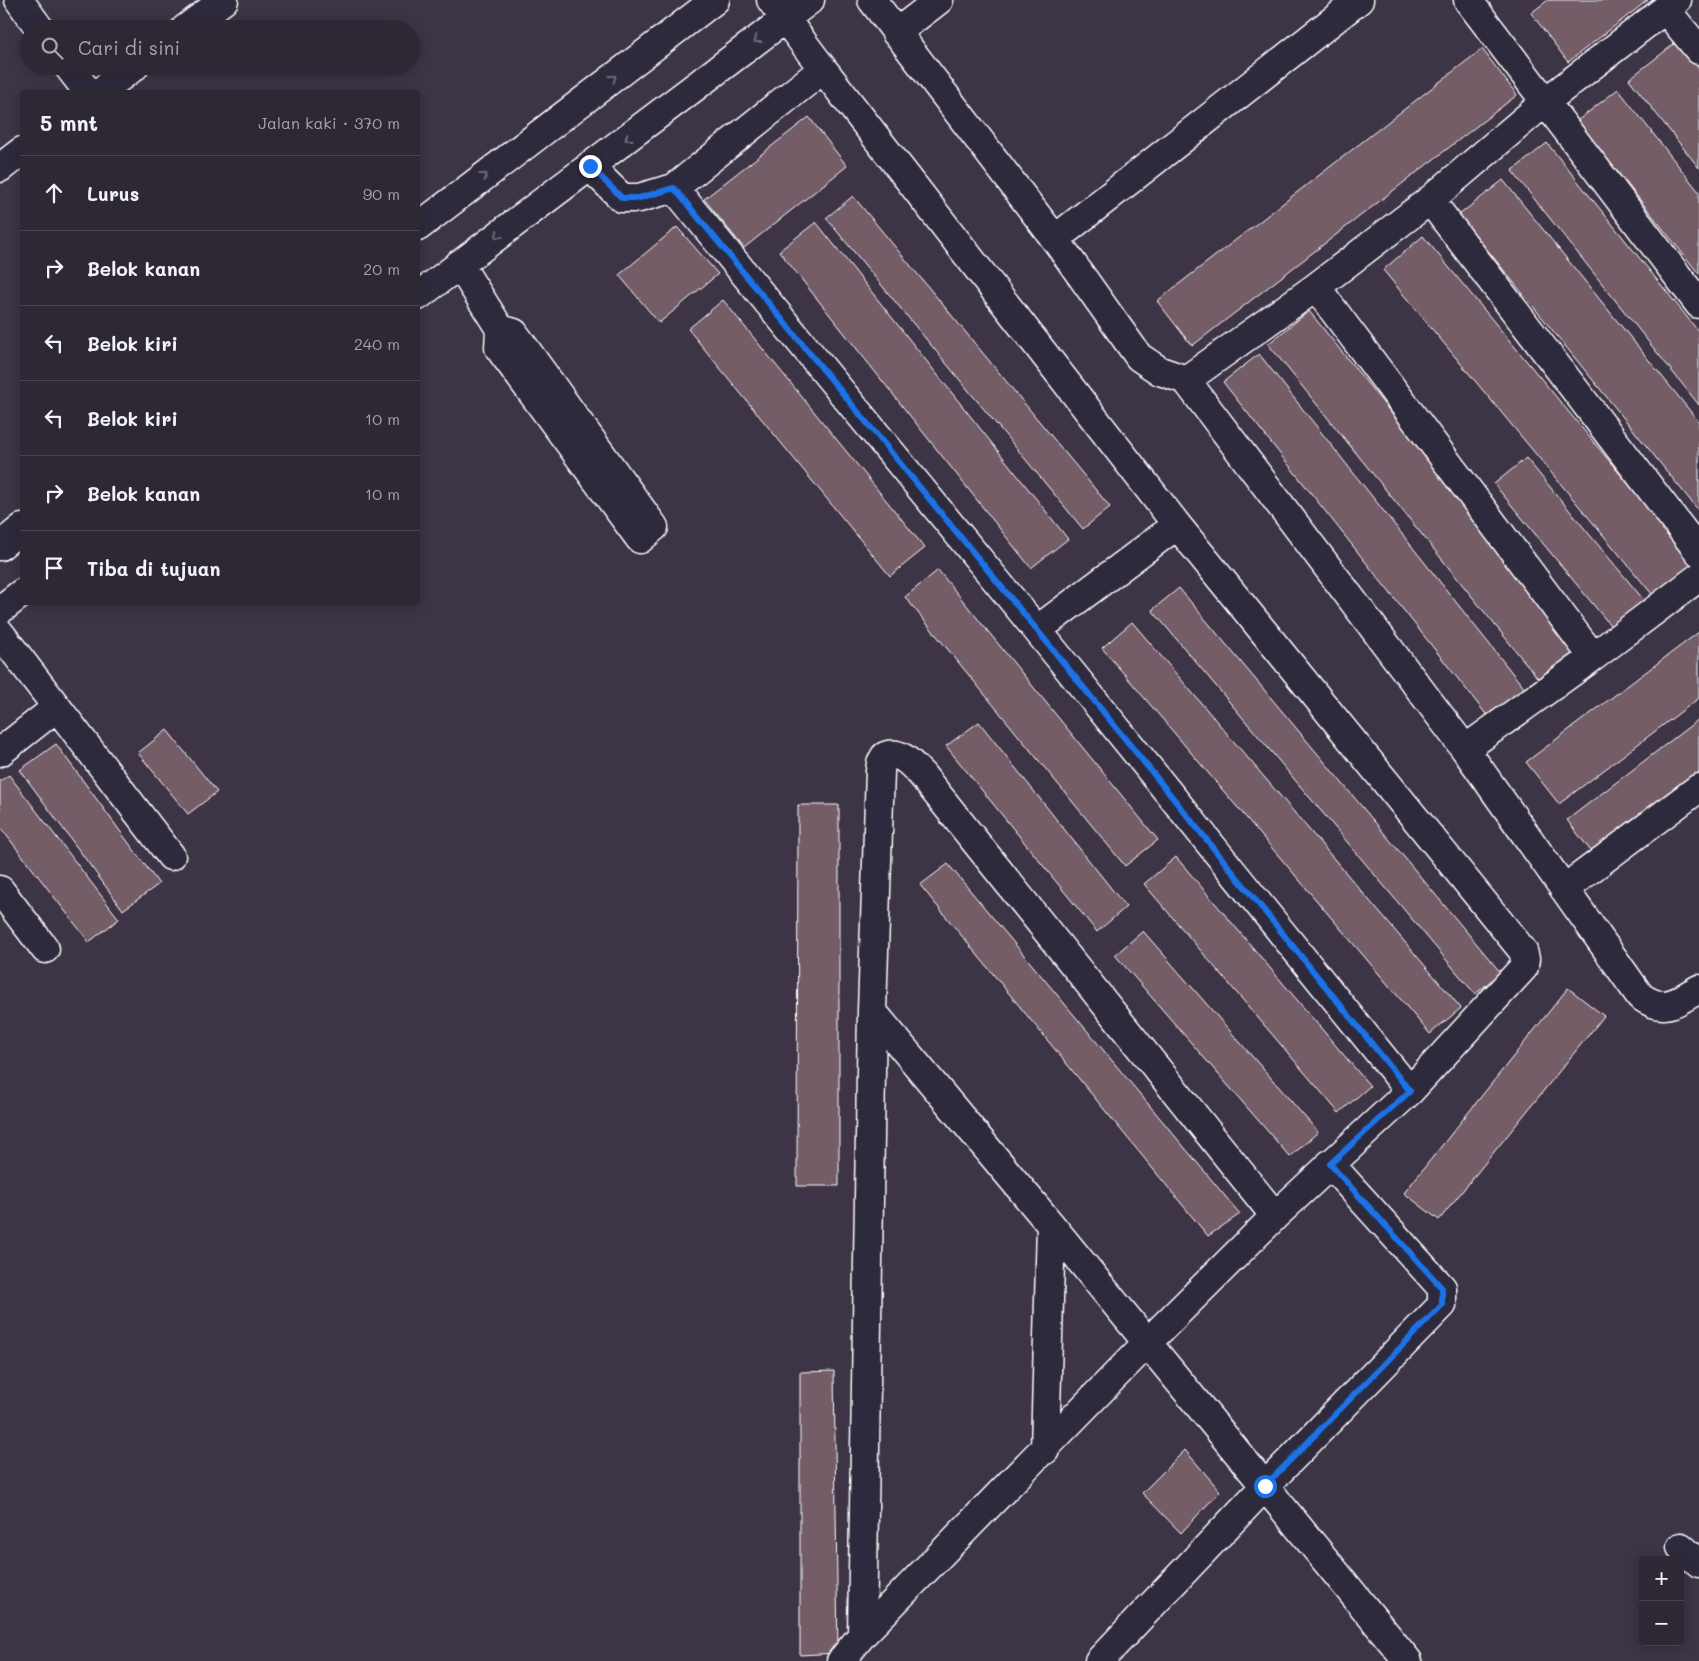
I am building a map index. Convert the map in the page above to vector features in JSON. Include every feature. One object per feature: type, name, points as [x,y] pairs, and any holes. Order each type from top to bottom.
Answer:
[{"type":"street","points":[[19,0],[33,20]]},
{"type":"street","points":[[197,20],[224,0]]},
{"type":"street","points":[[420,225],[715,0]]},
{"type":"street","points":[[420,294],[590,166],[778,10],[810,0]]},
{"type":"street","points":[[872,0],[1055,239],[1139,357],[1160,371],[1186,380],[1465,750],[1640,996],[1650,1003],[1665,1006],[1699,989]]},
{"type":"street","points":[[896,33],[939,0]]},
{"type":"street","points":[[1055,239],[1359,0]]},
{"type":"street","points":[[1468,0],[1699,304]]},
{"type":"street","points":[[1186,380],[1316,287],[1430,200],[1545,102],[1670,4],[1699,50]]},
{"type":"street","points":[[778,10],[1177,525],[1523,950],[1525,959],[1524,967],[1410,1091],[1275,1216],[1148,1342],[1045,1450],[862,1635],[841,1661]]},
{"type":"street","points":[[590,166],[622,198],[639,198],[674,188],[823,69]]},
{"type":"street","points":[[75,75],[86,90]]},
{"type":"street","points":[[103,90],[123,75]]},
{"type":"street","points":[[0,168],[20,153]]},
{"type":"street","points":[[674,188],[1037,630],[1410,1091]]},
{"type":"street","points":[[1430,200],[1699,552]]},
{"type":"street","points":[[459,264],[500,328],[499,348],[640,539],[654,527],[514,333],[500,328]]},
{"type":"street","points":[[1316,287],[1593,657]]},
{"type":"street","points":[[1037,630],[1177,525]]},
{"type":"street","points":[[0,546],[20,530]]},
{"type":"street","points":[[1465,750],[1699,577]]},
{"type":"street","points":[[0,610],[20,595]]},
{"type":"street","points":[[0,633],[171,856]]},
{"type":"street","points":[[0,752],[57,707]]},
{"type":"street","points":[[862,1635],[872,1011],[880,772],[881,763],[885,756],[893,755],[909,761],[922,775],[1275,1216]]},
{"type":"street","points":[[1564,889],[1699,788]]},
{"type":"street","points":[[0,890],[46,949]]},
{"type":"street","points":[[872,1011],[1148,1342],[1408,1661]]},
{"type":"street","points":[[1099,1661],[1265,1486],[1442,1305],[1442,1288],[1330,1164]]},
{"type":"street","points":[[1045,1450],[1051,1225]]},
{"type":"building","points":[[1548,0],[1648,0],[1568,62],[1531,13]]},
{"type":"building","points":[[1678,41],[1699,68],[1699,168],[1629,79]]},
{"type":"building","points":[[1482,49],[1517,95],[1192,346],[1157,301]]},
{"type":"building","points":[[1618,89],[1699,192],[1699,274],[1577,121]]},
{"type":"building","points":[[809,117],[847,166],[744,248],[704,199]]},
{"type":"building","points":[[1547,143],[1699,332],[1699,405],[1512,171]]},
{"type":"building","points":[[1503,180],[1699,422],[1699,511],[1459,215]]},
{"type":"building","points":[[853,196],[1110,507],[1083,529],[826,218]]},
{"type":"building","points":[[816,222],[1068,539],[1031,568],[779,251]]},
{"type":"building","points":[[677,227],[718,274],[659,323],[619,275]]},
{"type":"building","points":[[1423,236],[1697,567],[1657,600],[1383,270]]},
{"type":"building","points":[[723,300],[925,548],[890,576],[688,329]]},
{"type":"building","points":[[1309,311],[1586,655],[1545,687],[1268,344]]},
{"type":"building","points":[[1259,354],[1525,689],[1489,718],[1223,382]]},
{"type":"building","points":[[1526,458],[1648,605],[1615,631],[1494,484]]},
{"type":"building","points":[[938,570],[1158,840],[1125,866],[905,597]]},
{"type":"building","points":[[1179,588],[1501,973],[1475,994],[1152,610]]},
{"type":"building","points":[[1132,622],[1461,1008],[1430,1034],[1102,648]]},
{"type":"building","points":[[1699,632],[1699,698],[1559,804],[1526,762]]},
{"type":"building","points":[[1699,719],[1699,781],[1597,859],[1567,820]]},
{"type":"building","points":[[979,722],[1126,907],[1097,932],[946,746]]},
{"type":"building","points":[[167,730],[217,792],[188,814],[138,753]]},
{"type":"building","points":[[56,744],[159,884],[123,910],[20,770]]},
{"type":"building","points":[[9,775],[119,919],[89,942],[0,827],[0,781]]},
{"type":"building","points":[[798,805],[839,805],[839,1186],[797,1186]]},
{"type":"building","points":[[1176,857],[1370,1086],[1339,1113],[1144,884]]},
{"type":"building","points":[[948,864],[1240,1214],[1208,1236],[920,885]]},
{"type":"building","points":[[1143,931],[1318,1132],[1290,1157],[1115,955]]},
{"type":"building","points":[[1568,988],[1604,1016],[1439,1220],[1404,1193]]},
{"type":"building","points":[[834,1371],[838,1653],[800,1655],[800,1372]]},
{"type":"building","points":[[1185,1450],[1220,1491],[1181,1533],[1142,1493]]},
{"type":"route","points":[[590,166],[622,198],[639,198],[674,188],[1037,630],[1410,1091],[1330,1164],[1442,1288],[1442,1305],[1265,1486]]}]
